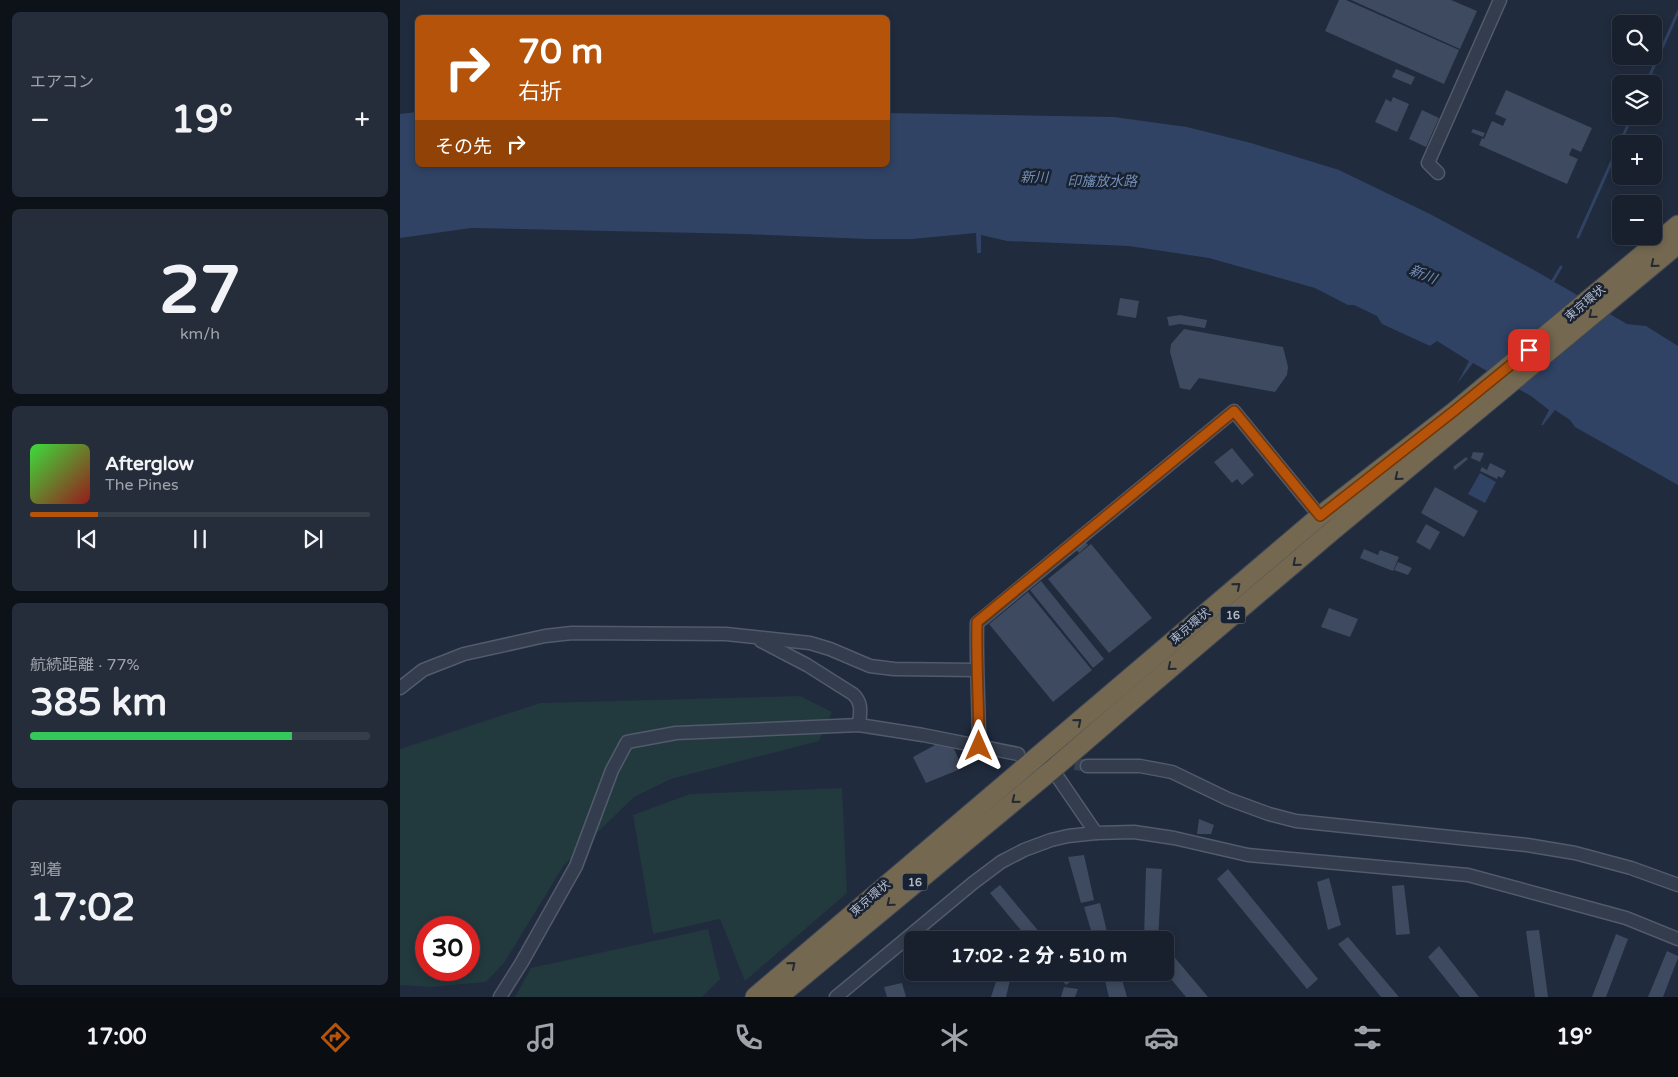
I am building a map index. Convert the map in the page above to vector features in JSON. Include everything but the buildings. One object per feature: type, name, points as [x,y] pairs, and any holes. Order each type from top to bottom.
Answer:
[{"type":"highway","name":"東京環状","points":[[778,997],[1053,769],[1332,531],[1461,416],[1624,280],[1678,225]]},
{"type":"highway","name":"東京環状","points":[[1624,280],[1678,244]]},
{"type":"highway","name":"東京環状","points":[[755,997],[1320,516],[1461,416]]},
{"type":"street","points":[[1438,173],[1428,162],[1500,0]]},
{"type":"street","points":[[979,746],[979,682],[976,670],[977,622],[1234,411],[1332,531]]},
{"type":"street","points":[[400,688],[423,670],[464,654],[545,636],[572,633],[726,634],[810,643],[830,649],[870,666],[894,669],[976,670]]},
{"type":"street","points":[[750,637],[808,665],[853,694],[859,700],[860,705],[859,725]]},
{"type":"street","points":[[500,997],[576,866],[612,770],[626,742],[676,733],[859,725],[923,735],[1018,754]]},
{"type":"street","points":[[1040,754],[1053,769],[1096,832]]},
{"type":"street","points":[[1087,766],[1140,766],[1172,772],[1228,799],[1269,814],[1296,821],[1518,844],[1565,851],[1631,868],[1678,885]]},
{"type":"street","points":[[836,997],[1001,862],[1024,850],[1051,840],[1096,832],[1134,832],[1174,838],[1248,855],[1468,875],[1626,918],[1678,940]]},
{"type":"green space","points":[[800,696],[832,712],[819,741],[671,779],[634,797],[564,865],[504,963],[486,982],[430,987],[400,985],[400,749],[540,703]]},
{"type":"green space","points":[[842,788],[847,893],[745,981],[720,919],[653,934],[633,815],[690,794]]},
{"type":"green space","points":[[708,929],[720,979],[702,997],[515,997],[531,968]]},
{"type":"water","name":"印旛放水路","points":[[415,112],[415,167],[890,167],[890,113],[1114,117],[1187,127],[1251,143],[1339,170],[1430,214],[1534,270],[1627,324],[1646,326],[1678,346],[1678,485],[1575,427],[1570,420],[1555,410],[1541,425],[1549,410],[1531,396],[1473,363],[1457,384],[1469,361],[1437,341],[1430,346],[1382,324],[1377,316],[1354,305],[1348,305],[1315,288],[1209,258],[1129,246],[1007,241],[981,235],[981,253],[977,253],[976,233],[912,239],[868,239],[744,234],[471,228],[400,238],[400,114]]},
{"type":"water","points":[[1480,473],[1496,482],[1485,503],[1468,494]]},
{"type":"waterway","points":[[1650,75],[1678,12]]},
{"type":"waterway","points":[[1578,237],[1628,125]]},
{"type":"waterway","points":[[1551,284],[1561,267]]},
{"type":"tunnel","points":[[1057,761],[1087,766]]},
{"type":"route","points":[[979,746],[979,682],[976,670],[977,622],[1234,411],[1320,516],[1529,350]]},
{"type":"water label","name":"新川","points":[[1034,177]]},
{"type":"water label","name":"新川","points":[[1423,274]]}]
